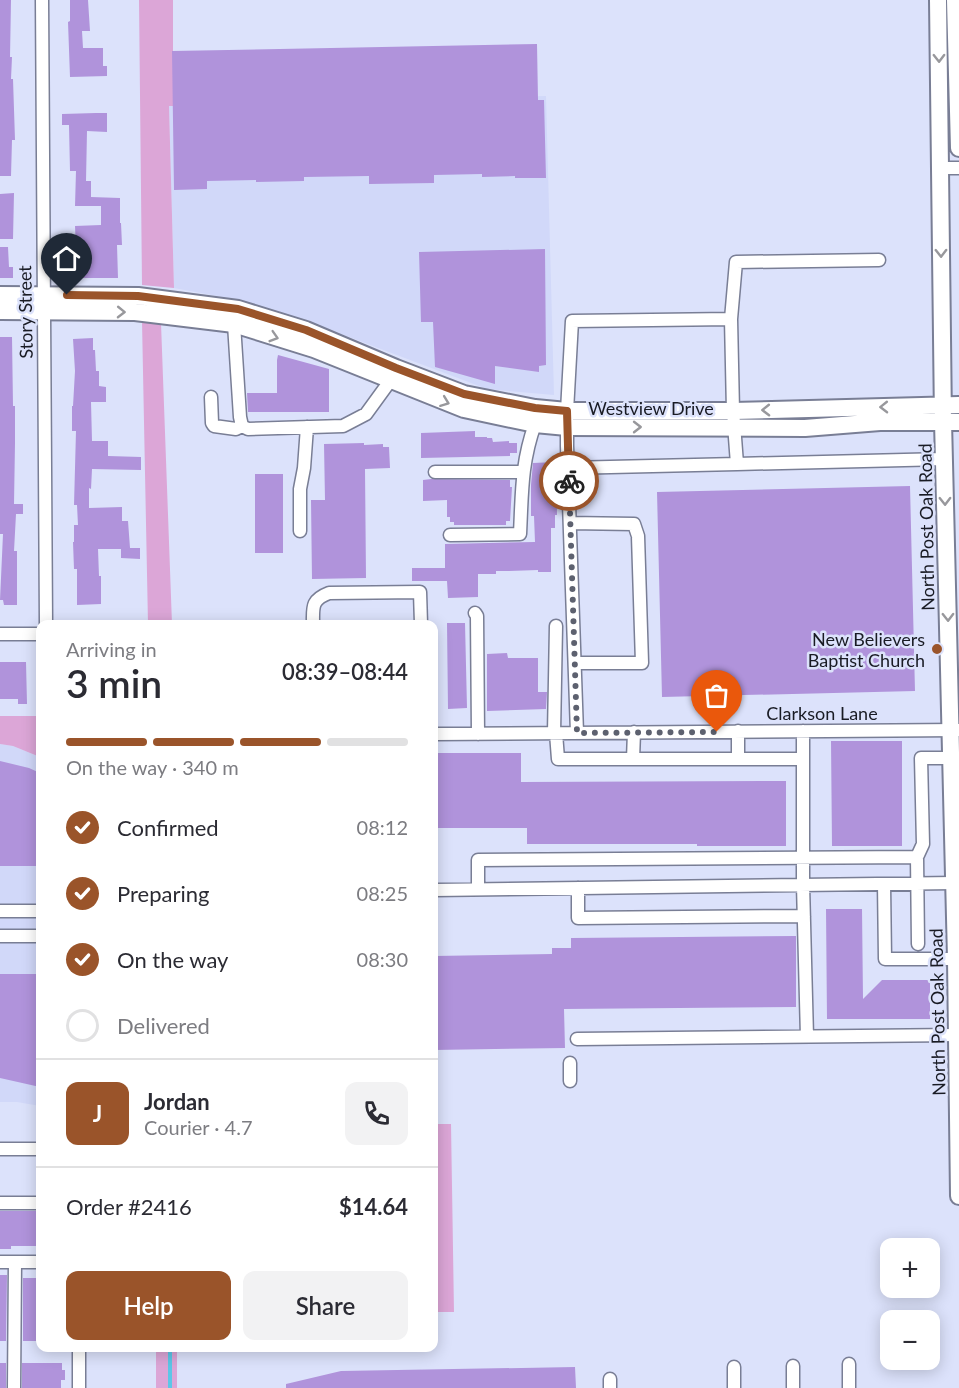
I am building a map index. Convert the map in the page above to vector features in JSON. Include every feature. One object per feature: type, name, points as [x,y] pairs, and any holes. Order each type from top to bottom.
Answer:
[{"type":"main road","name":"North Post Oak Road","points":[[938,0],[940,168],[951,414],[945,459],[954,645],[955,730],[951,758],[958,959],[959,1196]]},
{"type":"main road","points":[[955,0],[959,148]]},
{"type":"main road","name":"Westview Drive","points":[[0,295],[43,303],[234,324],[314,349],[464,410],[535,424],[567,419],[733,411],[951,414]]},
{"type":"main road","name":"Westview Drive","points":[[0,311],[43,303],[138,296],[238,309],[306,330],[464,394],[535,408],[567,419],[734,428],[805,428],[951,414]]},
{"type":"street","name":"Story Street","points":[[42,0],[46,620]]},
{"type":"street","points":[[940,168],[959,168]]},
{"type":"street","points":[[737,464],[733,411],[731,319],[736,262],[879,260]]},
{"type":"street","points":[[577,733],[567,419],[572,321],[731,319]]},
{"type":"street","points":[[234,324],[242,426]]},
{"type":"street","points":[[242,426],[248,429],[343,426],[366,414],[390,381]]},
{"type":"street","points":[[211,397],[214,426],[236,429],[242,426]]},
{"type":"street","points":[[450,535],[520,534],[523,472],[535,424]]},
{"type":"street","points":[[300,531],[300,489],[307,427]]},
{"type":"street","points":[[568,468],[945,459]]},
{"type":"street","points":[[435,471],[523,472]]},
{"type":"street","points":[[570,523],[634,524],[638,536],[642,663],[575,663]]},
{"type":"street","points":[[313,620],[315,603],[319,597],[329,593],[409,592],[420,592],[422,620]]},
{"type":"street","points":[[475,613],[477,616],[478,734]]},
{"type":"street","points":[[555,626],[555,733],[558,759],[803,759]]},
{"type":"street","points":[[0,634],[36,634]]},
{"type":"street","name":"Clarkson Lane","points":[[438,734],[955,730]]},
{"type":"street","points":[[738,731],[738,759]]},
{"type":"street","points":[[803,731],[803,885],[807,1037]]},
{"type":"street","points":[[633,759],[634,732]]},
{"type":"street","points":[[918,944],[917,857],[922,844],[921,758],[951,758]]},
{"type":"street","points":[[478,890],[478,860],[917,857]]},
{"type":"street","points":[[438,890],[954,883]]},
{"type":"street","points":[[884,884],[885,959],[958,959]]},
{"type":"street","points":[[578,888],[578,918],[804,916]]},
{"type":"street","points":[[0,911],[36,911]]},
{"type":"street","points":[[0,936],[36,936]]},
{"type":"street","points":[[578,1039],[957,1035]]},
{"type":"street","points":[[570,1064],[570,1081]]},
{"type":"street","points":[[0,1149],[36,1149]]},
{"type":"street","points":[[0,1203],[36,1203]]},
{"type":"street","points":[[0,1262],[36,1262]]},
{"type":"street","points":[[14,1388],[15,1262]]},
{"type":"street","points":[[79,1352],[79,1388]]},
{"type":"street","points":[[849,1364],[849,1388]]},
{"type":"street","points":[[793,1366],[794,1388]]},
{"type":"street","points":[[734,1367],[734,1388]]},
{"type":"shaded area","points":[[139,0],[173,0],[173,106],[169,106],[174,288],[142,285]]},
{"type":"shaded area","points":[[546,96],[554,395],[487,389],[312,323],[244,301],[174,288],[169,106]]},
{"type":"shaded area","points":[[142,321],[161,323],[172,620],[148,620]]},
{"type":"shaded area","points":[[0,716],[36,716],[36,755],[13,746],[0,744]]},
{"type":"shaded area","points":[[0,744],[13,746],[36,755],[36,1105],[0,1102]]},
{"type":"shaded area","points":[[438,1124],[451,1124],[454,1312],[438,1312]]},
{"type":"shaded area","points":[[156,1352],[177,1352],[177,1388],[156,1388]]},
{"type":"building","points":[[0,0],[11,0],[10,57],[12,57],[15,140],[12,140],[11,176],[0,176]]},
{"type":"building","points":[[70,0],[88,0],[90,31],[82,31],[83,48],[103,48],[103,66],[107,66],[107,76],[70,77],[68,22],[70,21]]},
{"type":"building","points":[[537,44],[538,100],[544,100],[546,178],[482,177],[482,174],[434,175],[434,183],[369,184],[369,176],[304,177],[304,181],[207,181],[207,189],[174,190],[172,51]]},
{"type":"building","points":[[107,113],[107,132],[87,131],[86,181],[91,181],[91,197],[120,198],[122,245],[117,245],[118,278],[82,278],[82,276],[72,276],[72,248],[76,248],[75,226],[101,225],[101,206],[75,206],[76,171],[70,171],[69,125],[62,125],[62,114]]},
{"type":"building","points":[[14,193],[13,239],[0,239],[0,194]]},
{"type":"building","points":[[0,247],[8,247],[9,267],[13,267],[13,278],[0,278]]},
{"type":"building","points":[[545,249],[546,365],[539,366],[539,372],[495,366],[495,384],[435,367],[433,322],[421,322],[419,252]]},
{"type":"building","points":[[0,337],[12,337],[13,406],[15,406],[14,504],[23,504],[23,514],[16,514],[14,551],[17,551],[17,605],[4,605],[3,600],[0,600],[3,534],[0,534]]},
{"type":"building","points":[[93,338],[96,371],[99,371],[99,386],[106,387],[106,402],[91,402],[92,441],[108,441],[108,456],[141,457],[141,470],[92,469],[89,508],[122,507],[122,521],[128,521],[130,548],[140,548],[140,559],[121,558],[121,549],[98,549],[101,604],[77,605],[77,569],[74,569],[73,542],[74,525],[78,525],[77,505],[74,505],[76,431],[72,431],[75,371],[73,339]]},
{"type":"building","points":[[278,355],[329,369],[329,412],[248,412],[247,393],[277,393]]},
{"type":"building","points":[[475,431],[475,437],[492,438],[493,442],[517,443],[517,453],[510,453],[510,456],[421,458],[421,433]]},
{"type":"building","points":[[364,443],[364,445],[383,444],[383,447],[389,447],[390,468],[365,469],[366,578],[312,579],[311,500],[325,500],[324,444]]},
{"type":"building","points":[[556,462],[557,515],[555,515],[555,528],[551,528],[551,572],[496,571],[496,574],[478,574],[478,597],[448,598],[447,581],[412,581],[412,568],[445,568],[445,544],[535,542],[534,516],[531,516],[533,463]]},
{"type":"building","points":[[255,474],[283,474],[283,553],[255,553]]},
{"type":"building","points":[[423,480],[510,480],[510,487],[512,487],[510,521],[506,521],[506,525],[454,525],[454,522],[450,522],[450,517],[447,517],[447,500],[423,501]]},
{"type":"building","points":[[910,486],[915,691],[662,697],[657,492]]},
{"type":"building","points":[[447,623],[465,623],[467,708],[448,709]]},
{"type":"building","points":[[507,653],[508,658],[538,658],[538,692],[547,692],[546,709],[487,711],[487,654]]},
{"type":"building","points":[[0,662],[26,662],[27,704],[18,704],[18,699],[0,699]]},
{"type":"building","points":[[831,741],[902,741],[902,846],[832,846]]},
{"type":"building","points":[[438,753],[521,753],[521,782],[786,781],[786,846],[527,844],[527,828],[438,828]]},
{"type":"building","points":[[0,761],[36,771],[36,866],[0,866]]},
{"type":"building","points":[[826,909],[862,909],[863,999],[882,980],[930,980],[930,1019],[827,1019]]},
{"type":"building","points":[[796,936],[796,1007],[564,1009],[565,1048],[438,1050],[438,956],[552,954],[552,948],[571,948],[571,938]]},
{"type":"building","points":[[0,974],[36,974],[36,1086],[0,1078]]},
{"type":"building","points":[[0,1211],[36,1211],[36,1246],[11,1246],[11,1249],[0,1249]]},
{"type":"building","points":[[0,1275],[7,1275],[6,1341],[0,1341]]},
{"type":"building","points":[[23,1278],[36,1278],[36,1341],[23,1341]]},
{"type":"building","points":[[0,1363],[6,1363],[6,1388],[0,1388]]},
{"type":"building","points":[[22,1363],[62,1363],[65,1380],[61,1380],[61,1388],[22,1388]]},
{"type":"building","points":[[575,1367],[576,1388],[286,1388],[286,1384],[341,1371]]},
{"type":"waterway","points":[[170,1352],[170,1388]]},
{"type":"way so far","points":[[569,481],[577,733],[717,732]]},
{"type":"place","name":"New Believers Baptist Church","points":[[937,649]]},
{"type":"route","points":[[67,295],[138,296],[238,309],[306,330],[464,394],[535,408],[567,411],[569,481]]}]
